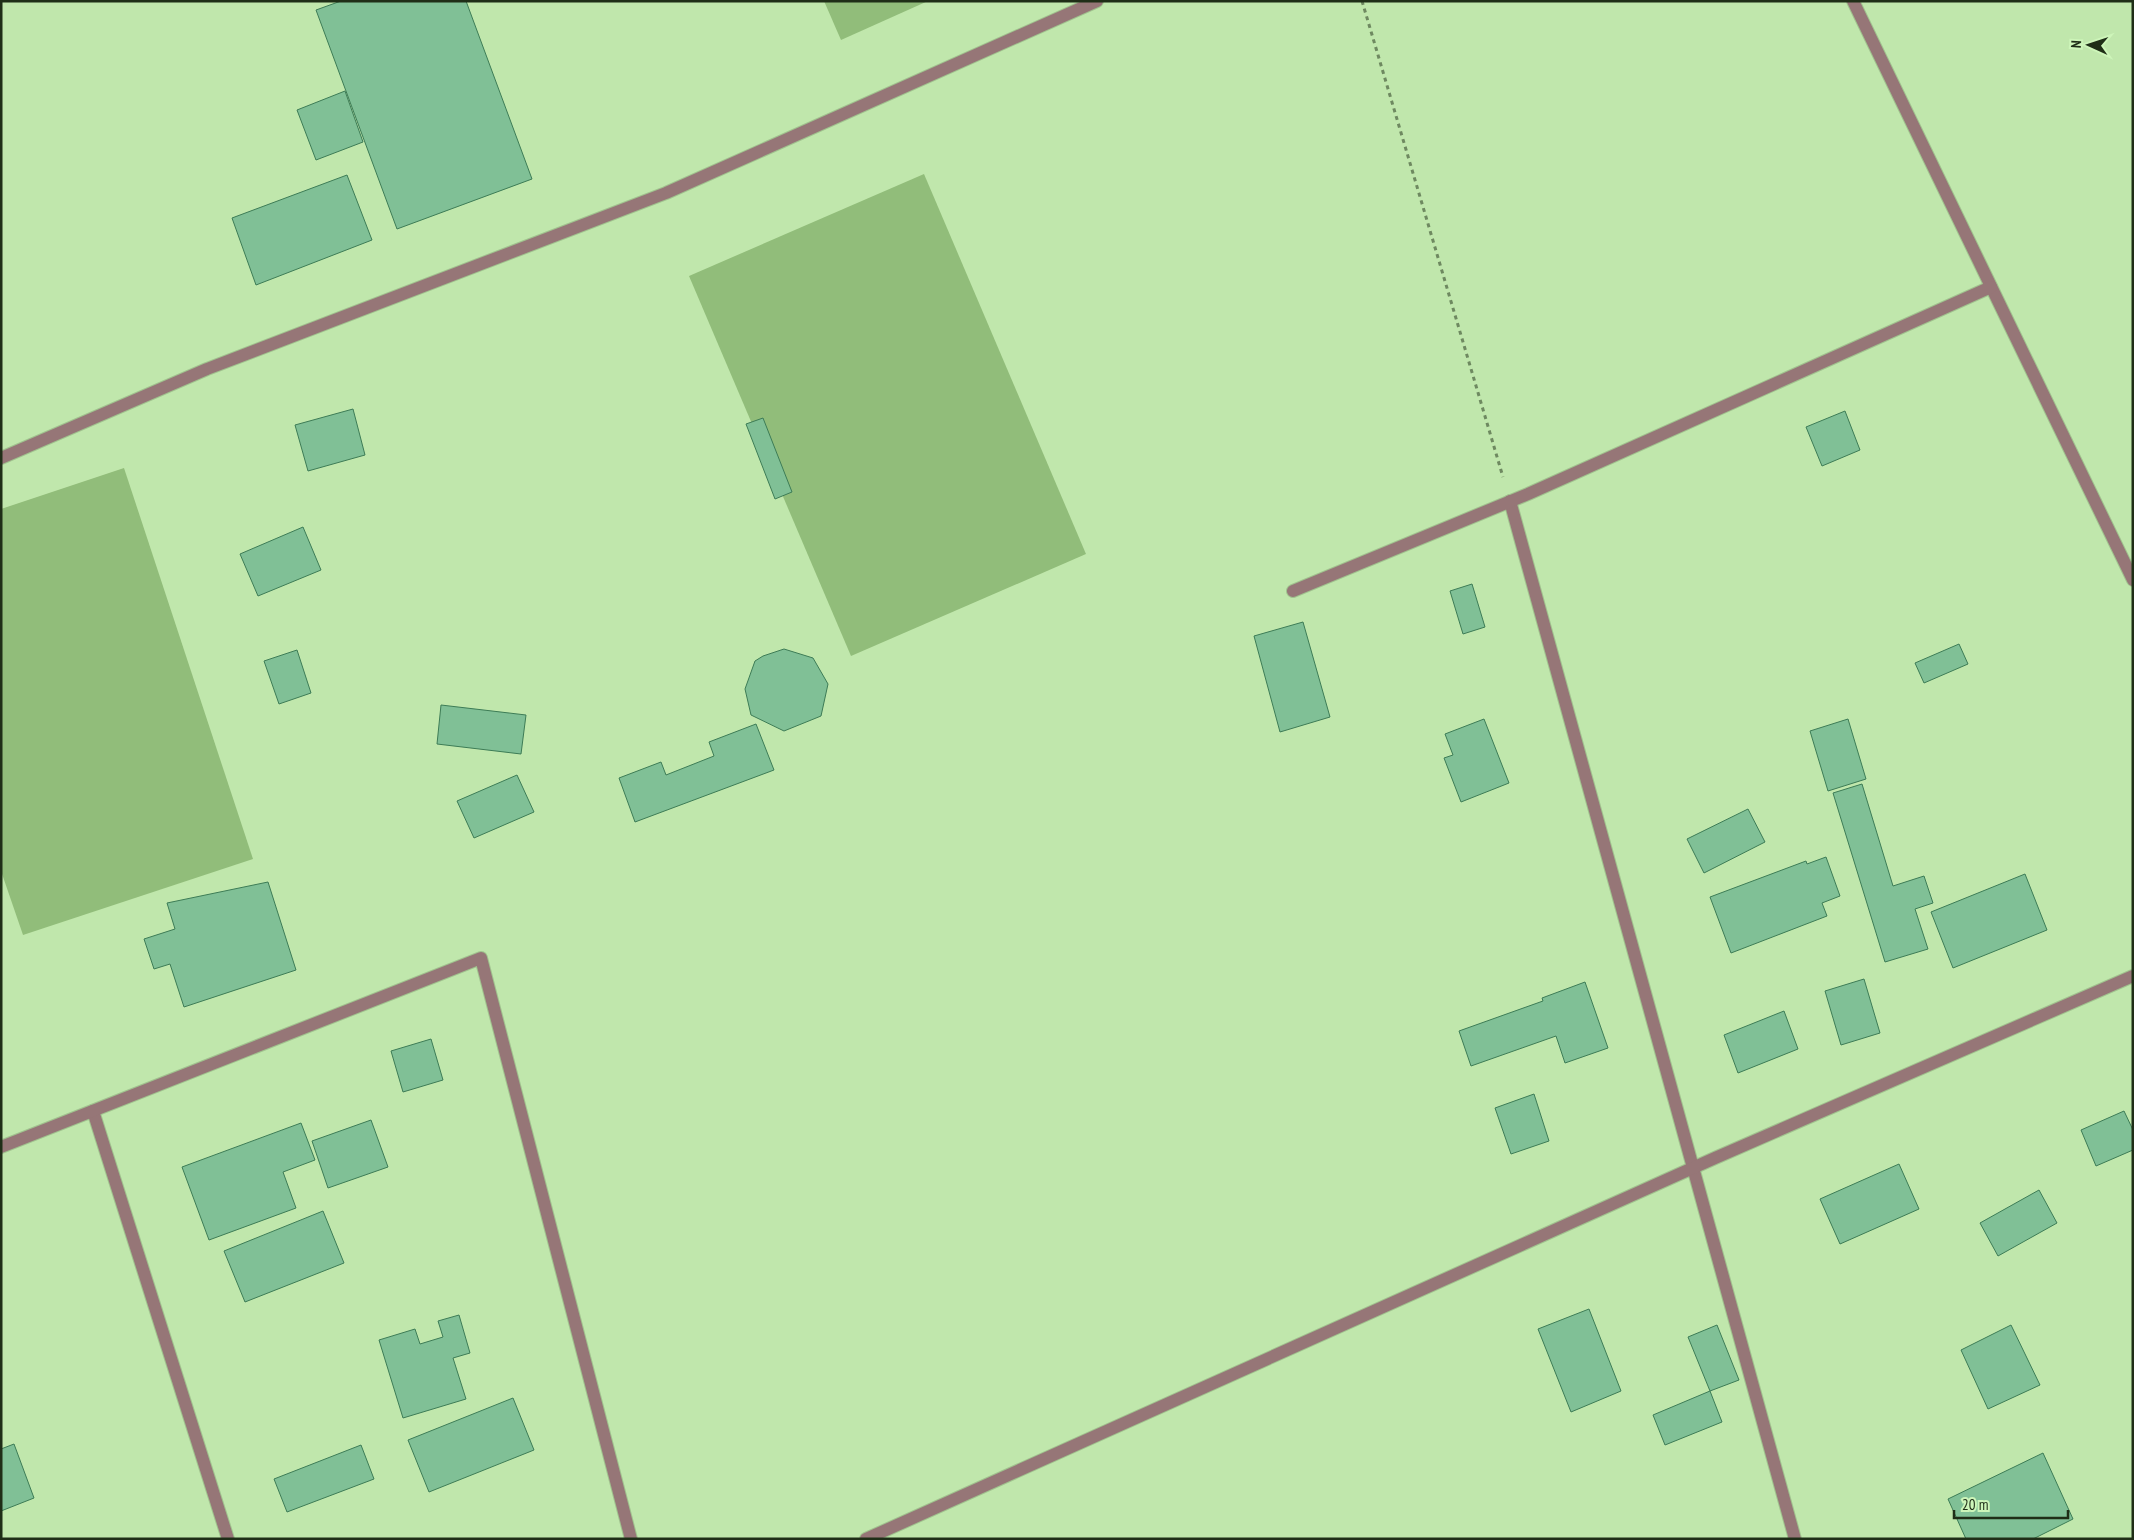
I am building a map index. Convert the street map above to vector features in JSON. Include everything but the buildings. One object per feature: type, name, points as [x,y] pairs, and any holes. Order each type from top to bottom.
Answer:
[{"type":"street","points":[[1,458],[207,369],[666,193],[1097,1]]},
{"type":"street","points":[[1853,1],[2133,580]]},
{"type":"street","points":[[1293,591],[1510,501],[1991,287]]},
{"type":"street","points":[[1510,501],[1795,1539]]},
{"type":"street","points":[[1,1147],[481,958],[631,1539]]},
{"type":"street","points":[[866,1539],[1693,1168],[2132,978]]},
{"type":"street","points":[[93,1111],[228,1539]]},
{"type":"path","points":[[1362,1],[1510,501]]},
{"type":"green space","points":[[824,1],[928,1],[841,40]]},
{"type":"green space","points":[[924,174],[1086,554],[851,656],[689,276]]},
{"type":"green space","points":[[124,468],[253,859],[23,935],[1,871],[1,509]]}]
